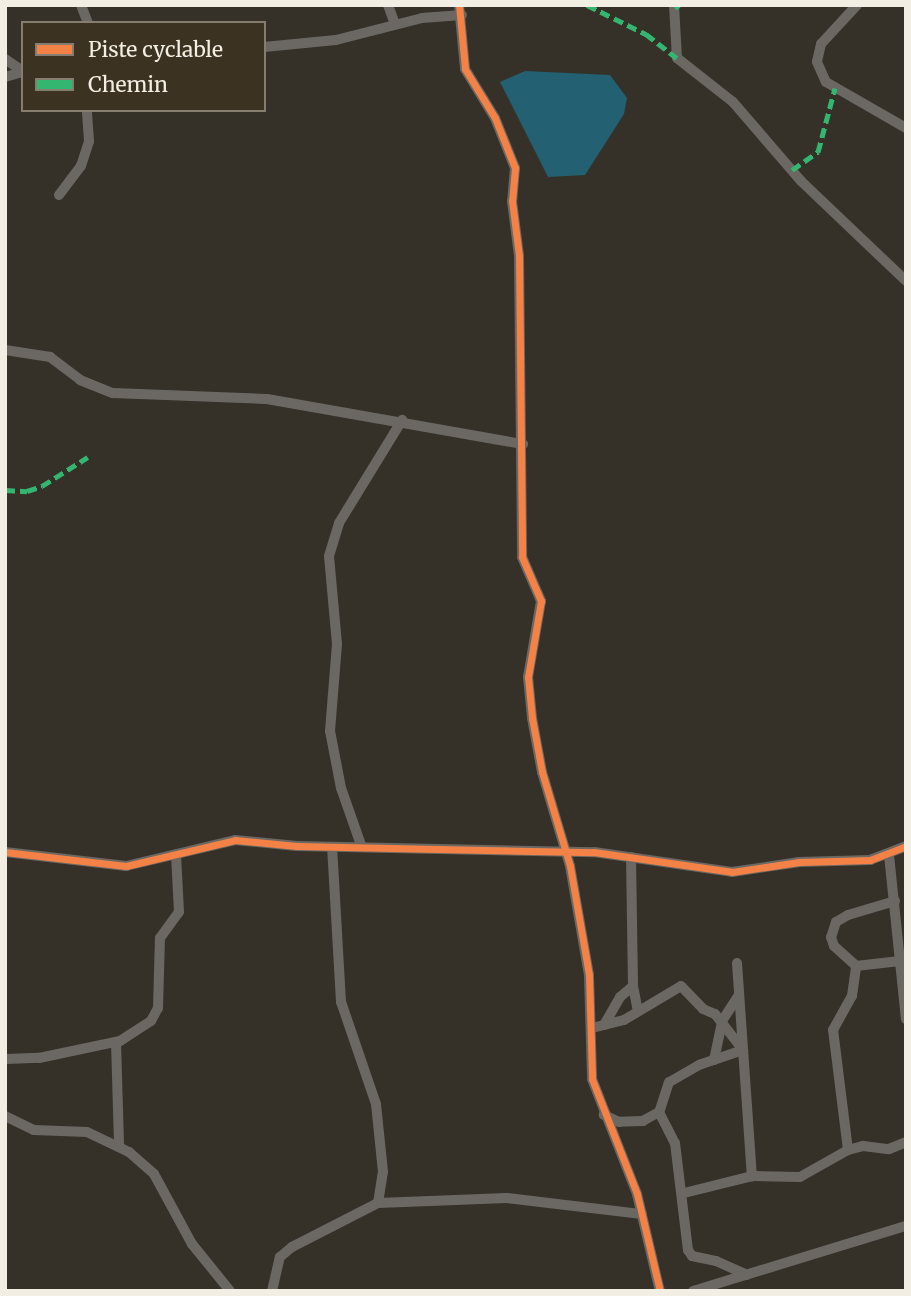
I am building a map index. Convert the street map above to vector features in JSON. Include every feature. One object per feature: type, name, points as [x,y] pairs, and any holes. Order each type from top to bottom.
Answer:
[{"type":"street","points":[[387,5],[395,24]]},
{"type":"street","points":[[674,5],[677,58],[733,102],[801,181],[906,281]]},
{"type":"street","points":[[857,5],[821,44],[817,62],[826,82],[906,128]]},
{"type":"street","points":[[266,47],[336,40],[461,10],[466,69],[495,118],[515,168],[512,201],[519,256],[523,444],[522,556],[537,587],[541,615],[529,661],[530,704],[542,772],[566,853],[589,975],[592,1079],[602,1113],[642,1214],[660,1291]]},
{"type":"street","points":[[5,59],[21,71]]},
{"type":"street","points":[[59,195],[81,166],[89,141],[87,112]]},
{"type":"street","points":[[5,350],[50,357],[80,380],[113,393],[267,400],[402,420],[523,444]]},
{"type":"street","points":[[361,845],[341,788],[330,731],[337,644],[329,556],[339,523],[402,420]]},
{"type":"street","points":[[5,842],[9,852],[126,866],[234,840],[332,847],[361,845],[631,857],[732,872],[888,855],[906,846]]},
{"type":"street","points":[[332,847],[337,975],[346,1027],[376,1104],[383,1164],[378,1203]]},
{"type":"street","points":[[5,1059],[39,1058],[116,1042],[151,1021],[158,1009],[157,949],[179,912],[176,855]]},
{"type":"street","points":[[888,855],[906,1019]]},
{"type":"street","points":[[631,857],[633,986],[638,1011]]},
{"type":"street","points":[[895,901],[869,906],[836,922],[831,937],[834,946],[856,966],[900,961]]},
{"type":"street","points":[[737,963],[752,1177]]},
{"type":"street","points":[[848,1150],[833,1030],[852,996],[856,966]]},
{"type":"street","points":[[604,1025],[620,997],[633,986]]},
{"type":"street","points":[[592,1028],[638,1011],[681,986],[722,1021],[743,1050]]},
{"type":"street","points":[[714,1060],[722,1021],[739,995]]},
{"type":"street","points":[[116,1042],[119,1145]]},
{"type":"street","points":[[743,1050],[714,1060],[669,1082],[659,1112],[675,1143],[684,1193],[688,1250],[692,1256],[716,1261],[747,1275]]},
{"type":"street","points":[[602,1113],[610,1121],[631,1123],[659,1112]]},
{"type":"street","points":[[5,1116],[34,1130],[87,1132],[119,1145],[154,1174],[192,1244],[230,1291]]},
{"type":"street","points":[[684,1193],[752,1177],[811,1174],[848,1150],[863,1146],[889,1149],[906,1142]]},
{"type":"street","points":[[272,1291],[279,1257],[292,1247],[378,1203],[507,1198],[642,1214]]},
{"type":"street","points":[[694,1291],[906,1226]]},
{"type":"water","points":[[525,71],[610,75],[627,98],[624,114],[585,175],[548,177],[500,82]]},
{"type":"marked path","points":[[587,5],[646,34],[677,58]]},
{"type":"marked path","points":[[675,8],[679,5]]},
{"type":"marked path","points":[[792,170],[818,152],[835,88]]},
{"type":"marked path","points":[[5,490],[27,491],[42,486],[88,457]]},
{"type":"cycle path","points":[[459,5],[465,69],[495,118],[515,168],[512,201],[519,256],[522,557],[541,601],[528,677],[532,718],[542,772],[570,866],[589,975],[592,1079],[637,1194],[660,1291]]},
{"type":"cycle path","points":[[5,852],[126,866],[235,840],[297,846],[594,852],[732,872],[799,862],[870,860],[906,846]]}]
